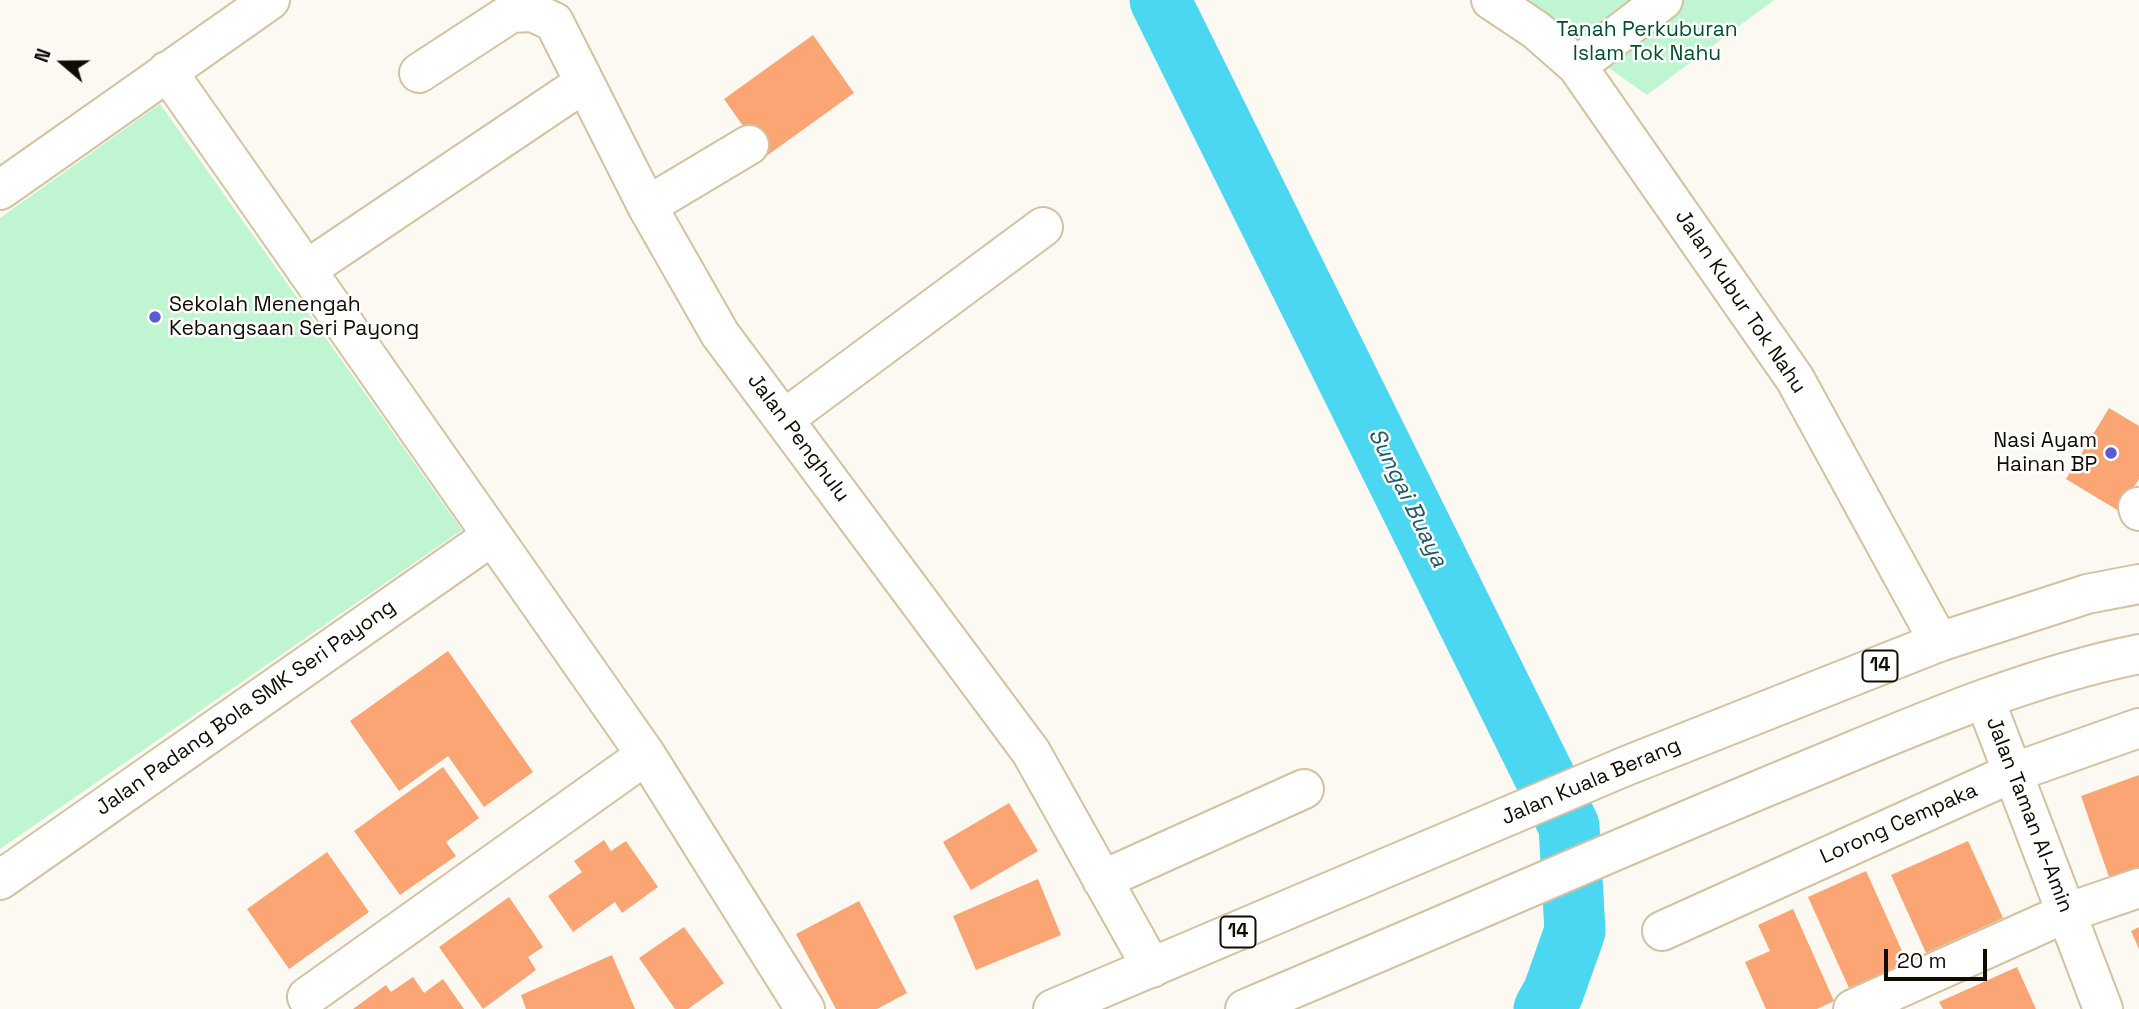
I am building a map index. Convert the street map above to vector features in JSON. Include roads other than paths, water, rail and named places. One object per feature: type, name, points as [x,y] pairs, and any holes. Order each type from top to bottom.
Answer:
[{"type":"main road","points":[[0,190],[270,0]]},
{"type":"main road","name":"Jalan Kubur Tok Nahu","points":[[1491,0],[1536,30],[1577,66],[1795,379],[1939,642]]},
{"type":"main road","points":[[1577,66],[1663,0]]},
{"type":"main road","name":"Jalan Penghulu","points":[[419,73],[511,13],[533,12],[554,22],[647,206],[720,334],[1031,752],[1152,968]]},
{"type":"main road","points":[[167,71],[646,755],[805,1009]]},
{"type":"main road","points":[[306,270],[584,83]]},
{"type":"main road","points":[[647,206],[749,145]]},
{"type":"main road","points":[[784,419],[1044,227]]},
{"type":"main road","name":"Jalan Padang Bola SMK Seri Payong","points":[[0,880],[492,536]]},
{"type":"main road","name":"Jalan Kuala Berang","points":[[1053,1009],[1626,766],[1939,642],[2087,594],[2139,584]]},
{"type":"main road","points":[[1245,1009],[1655,833],[1962,707],[2104,661],[2139,654]]},
{"type":"main road","name":"Jalan Taman Al-Amin","points":[[1985,700],[2103,1009]]},
{"type":"main road","name":"Lorong Cempaka","points":[[1662,931],[2012,773],[2139,728]]},
{"type":"main road","points":[[307,997],[646,755]]},
{"type":"main road","points":[[1102,880],[1304,789]]},
{"type":"main road","points":[[1853,1009],[2066,913],[2139,888]]},
{"type":"waterway","name":"Sungai Buaya","points":[[1160,0],[1569,826],[1575,931],[1553,993],[1544,1009]]},
{"type":"place","name":"Sekolah Menengah Kebangsaan Seri Payong","points":[[155,317]]},
{"type":"place","name":"Nasi Ayam Hainan BP","points":[[2111,453]]},
{"type":"park label","name":"Tanah Perkuburan Islam Tok Nahu","points":[[1647,42]]}]
